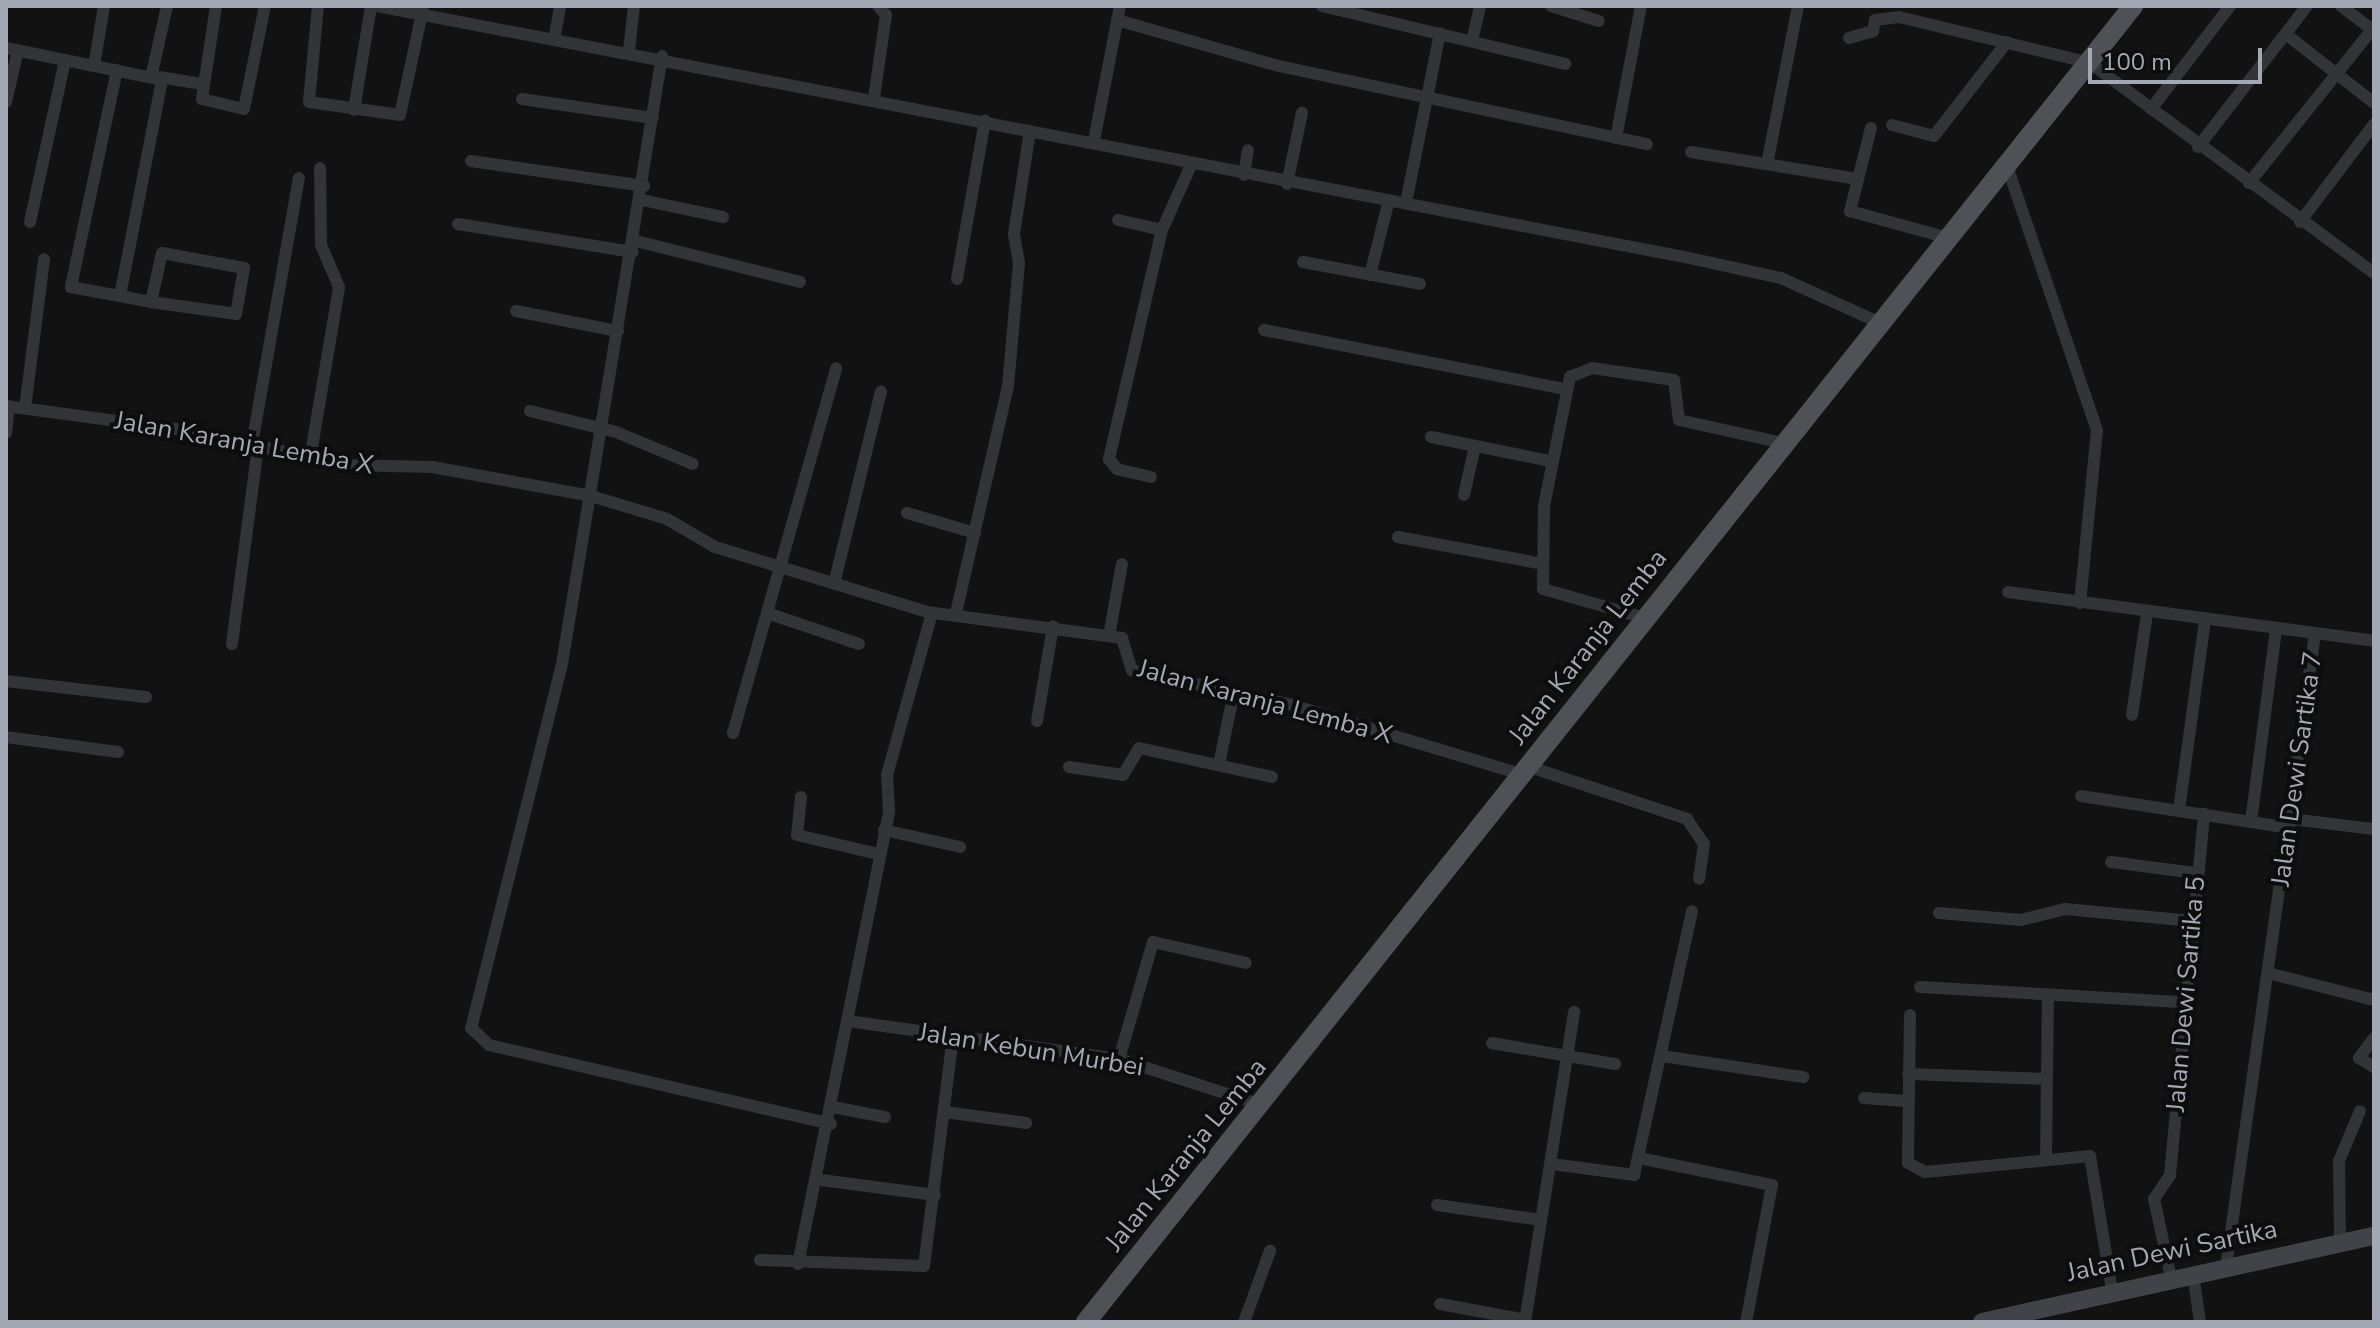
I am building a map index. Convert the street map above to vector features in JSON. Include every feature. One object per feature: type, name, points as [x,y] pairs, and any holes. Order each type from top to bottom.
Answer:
[{"type":"main road","name":"Jalan Karanja Lemba","points":[[1086,1322],[2133,6]]},
{"type":"main road","name":"Jalan Dewi Sartika","points":[[1982,1322],[2112,1290],[2374,1236]]},
{"type":"street","points":[[94,66],[104,6]]},
{"type":"street","points":[[120,296],[167,6]]},
{"type":"street","points":[[216,6],[202,84],[204,101],[247,108],[265,6]]},
{"type":"street","points":[[318,6],[308,100],[354,110],[405,112],[423,10]]},
{"type":"street","points":[[354,110],[371,6]]},
{"type":"street","points":[[377,6],[423,10],[555,35],[1030,131],[1094,141],[1287,184],[1406,203],[1781,278],[1880,323]]},
{"type":"street","points":[[555,35],[560,6]]},
{"type":"street","points":[[629,50],[634,6]]},
{"type":"street","points":[[874,98],[886,15],[878,6]]},
{"type":"street","points":[[1094,141],[1120,6]]},
{"type":"street","points":[[1322,6],[1565,64]]},
{"type":"street","points":[[1472,41],[1480,6]]},
{"type":"street","points":[[1551,6],[1599,21]]},
{"type":"street","points":[[1616,138],[1641,6]]},
{"type":"street","points":[[1768,159],[1798,6]]},
{"type":"street","points":[[2151,109],[2230,6]]},
{"type":"street","points":[[2198,147],[2307,6]]},
{"type":"street","points":[[2249,183],[2373,29],[2341,6]]},
{"type":"street","points":[[1849,38],[1873,31],[1875,20],[1899,17],[2090,63],[2198,147],[2374,273]]},
{"type":"street","points":[[1117,20],[1427,97],[1647,144]]},
{"type":"street","points":[[1406,203],[1440,33]]},
{"type":"street","points":[[2287,35],[2374,103]]},
{"type":"street","points":[[1892,125],[1934,136],[2007,42]]},
{"type":"street","points":[[6,102],[12,49],[202,84]]},
{"type":"street","points":[[662,56],[642,200],[604,428],[542,755],[472,1034],[592,1072],[831,1124]]},
{"type":"street","points":[[30,222],[65,60]]},
{"type":"street","points":[[117,70],[69,282],[151,302],[236,314],[244,268],[162,253],[151,302]]},
{"type":"street","points":[[522,99],[653,118]]},
{"type":"street","points":[[1287,184],[1302,113]]},
{"type":"street","points":[[957,279],[985,120]]},
{"type":"street","points":[[2300,222],[2374,124]]},
{"type":"street","points":[[1871,128],[1850,212],[1949,238]]},
{"type":"street","points":[[956,613],[1008,386],[1019,263],[1014,234],[1030,131]]},
{"type":"street","points":[[1244,175],[1248,150]]},
{"type":"street","points":[[1691,152],[1768,159],[1858,179]]},
{"type":"street","points":[[471,161],[644,186]]},
{"type":"street","points":[[1151,477],[1117,469],[1109,459],[1162,230],[1192,163]]},
{"type":"street","points":[[2007,166],[2097,430],[2080,603]]},
{"type":"street","points":[[310,459],[339,287],[321,245],[320,168]]},
{"type":"street","points":[[232,644],[255,445],[299,178]]},
{"type":"street","points":[[642,200],[723,217]]},
{"type":"street","points":[[1370,275],[1389,200]]},
{"type":"street","points":[[1118,220],[1162,230]]},
{"type":"street","points":[[458,224],[634,247],[800,282]]},
{"type":"street","points":[[25,408],[44,259]]},
{"type":"street","points":[[1303,262],[1420,284]]},
{"type":"street","points":[[516,311],[618,331]]},
{"type":"street","points":[[1264,330],[1566,389]]},
{"type":"street","points":[[733,733],[836,368]]},
{"type":"street","points":[[1645,618],[1544,590],[1550,461],[1571,375],[1589,368],[1667,378],[1678,384],[1679,420],[1783,443]]},
{"type":"street","points":[[835,580],[881,392]]},
{"type":"street","points":[[6,433],[8,406]]},
{"type":"street","name":"Jalan Karanja Lemba X","points":[[8,406],[255,445],[310,459],[432,467],[591,496],[667,519],[715,547],[835,580],[932,613],[956,613],[1109,636],[1126,641],[1132,670],[1234,692],[1681,816],[1703,841],[1699,879]]},
{"type":"street","points":[[530,411],[604,428],[693,464]]},
{"type":"street","points":[[1431,437],[1550,461]]},
{"type":"street","points":[[1464,495],[1475,446]]},
{"type":"street","points":[[907,513],[975,533]]},
{"type":"street","points":[[1398,537],[1543,564]]},
{"type":"street","points":[[1109,636],[1122,564]]},
{"type":"street","name":"Jalan Dewi Sartika 7","points":[[2008,592],[2315,634],[2291,824],[2243,1109],[2226,1267]]},
{"type":"street","points":[[767,613],[859,644]]},
{"type":"street","points":[[798,1264],[807,1205],[821,1180],[884,830],[887,775],[932,613]]},
{"type":"street","points":[[2132,715],[2147,613]]},
{"type":"street","points":[[2179,810],[2205,621]]},
{"type":"street","points":[[1037,721],[1053,626]]},
{"type":"street","points":[[2251,822],[2276,630]]},
{"type":"street","points":[[2315,634],[2374,641]]},
{"type":"street","points":[[6,681],[146,697]]},
{"type":"street","points":[[1219,764],[1234,692]]},
{"type":"street","points":[[6,737],[118,752]]},
{"type":"street","points":[[1069,767],[1123,775],[1139,748],[1272,777]]},
{"type":"street","points":[[2081,796],[2251,822],[2374,829]]},
{"type":"street","points":[[801,797],[797,835],[878,854]]},
{"type":"street","name":"Jalan Dewi Sartika 5","points":[[2171,1278],[2154,1199],[2170,1175],[2183,1002],[2204,814]]},
{"type":"street","points":[[884,830],[960,847]]},
{"type":"street","points":[[2111,862],[2196,873]]},
{"type":"street","points":[[1939,913],[2021,920],[2060,909],[2192,921]]},
{"type":"street","points":[[1552,1164],[1630,1177],[1639,1158],[1692,911]]},
{"type":"street","points":[[1119,1059],[1153,942],[1246,963]]},
{"type":"street","points":[[2268,973],[2374,1000]]},
{"type":"street","points":[[1920,987],[2183,1002]]},
{"type":"street","points":[[2046,1157],[2048,995]]},
{"type":"street","points":[[1440,1304],[1526,1321],[1574,1012]]},
{"type":"street","points":[[1910,1015],[1906,1160],[1917,1170],[2046,1157],[2092,1158],[2112,1290]]},
{"type":"street","name":"Jalan Kebun Murbei","points":[[848,1021],[1119,1059],[1258,1104]]},
{"type":"street","points":[[760,1260],[920,1270],[935,1195],[953,1038]]},
{"type":"street","points":[[2374,1038],[2359,1058],[2374,1067]]},
{"type":"street","points":[[1492,1043],[1615,1064]]},
{"type":"street","points":[[1662,1056],[1803,1077]]},
{"type":"street","points":[[1908,1074],[2047,1079]]},
{"type":"street","points":[[1864,1098],[1907,1101]]},
{"type":"street","points":[[833,1107],[885,1117]]},
{"type":"street","points":[[2340,1242],[2339,1161],[2360,1111]]},
{"type":"street","points":[[945,1112],[1026,1123]]},
{"type":"street","points":[[1639,1158],[1770,1182],[1746,1322]]},
{"type":"street","points":[[821,1180],[935,1195]]},
{"type":"street","points":[[1437,1205],[1541,1220]]},
{"type":"street","points":[[1244,1322],[1270,1251]]},
{"type":"street","points":[[2193,1274],[2200,1322]]}]
